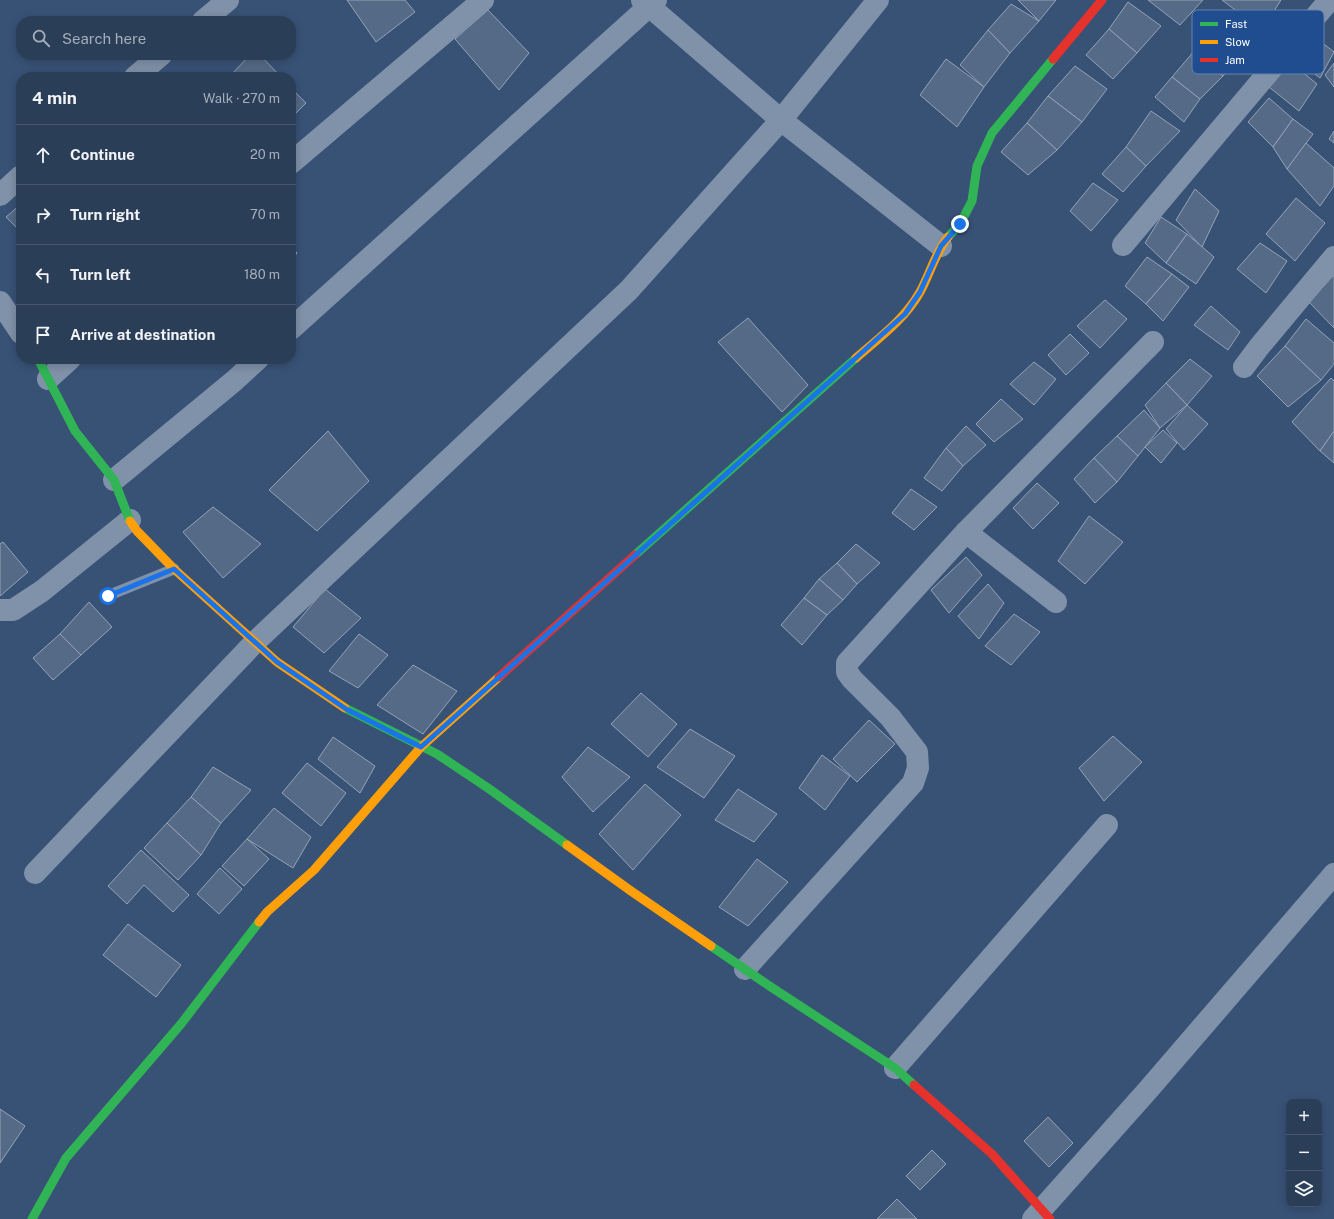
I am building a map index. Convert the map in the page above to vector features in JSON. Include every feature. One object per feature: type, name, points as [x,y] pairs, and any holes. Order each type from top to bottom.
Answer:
[{"type":"street","points":[[209,16],[228,0]]},
{"type":"street","points":[[296,159],[483,0]]},
{"type":"street","points":[[35,873],[254,642],[629,290],[781,120],[878,0]]},
{"type":"street","points":[[32,1219],[66,1158],[182,1024],[267,912],[314,870],[421,747],[905,314],[920,292],[941,246],[960,224],[972,201],[977,166],[992,133],[1102,0]]},
{"type":"street","points":[[296,324],[649,2],[781,120],[941,246]]},
{"type":"street","points":[[141,72],[155,60]]},
{"type":"street","points":[[1123,244],[1268,74]]},
{"type":"street","points":[[0,195],[16,181]]},
{"type":"street","points":[[1244,367],[1334,257]]},
{"type":"street","points":[[2,309],[16,327]]},
{"type":"street","points":[[745,969],[913,783],[918,768],[918,752],[890,717],[852,679],[847,672],[847,663],[966,532],[1153,342]]},
{"type":"street","points":[[40,364],[75,431],[114,480],[130,520],[137,531],[174,569],[277,662],[346,709],[437,754],[488,788],[631,891],[771,987],[895,1068],[992,1154],[1041,1216],[1334,874]]},
{"type":"street","points":[[48,379],[64,364]]},
{"type":"street","points":[[114,480],[253,364]]},
{"type":"street","points":[[0,610],[13,610],[42,591],[130,520]]},
{"type":"street","points":[[966,532],[1056,602]]},
{"type":"street","points":[[895,1068],[1107,825]]},
{"type":"lane","points":[[108,596],[174,569]]},
{"type":"building","points":[[347,0],[405,0],[415,12],[376,42]]},
{"type":"building","points":[[1018,0],[1056,0],[1039,21]]},
{"type":"building","points":[[1148,0],[1203,0],[1194,10],[1192,10],[1192,12],[1180,25]]},
{"type":"building","points":[[1222,0],[1281,0],[1275,10],[1235,10]]},
{"type":"building","points":[[1128,2],[1161,26],[1137,53],[1109,29]]},
{"type":"building","points":[[1011,4],[1039,21],[1010,53],[988,30]]},
{"type":"building","points":[[488,10],[529,53],[499,90],[455,39]]},
{"type":"building","points":[[1109,29],[1137,53],[1113,79],[1086,55]]},
{"type":"building","points":[[988,30],[1010,53],[984,87],[960,65]]},
{"type":"building","points":[[1324,44],[1334,52],[1324,71]]},
{"type":"building","points":[[1192,54],[1192,74],[1221,74],[1223,76],[1200,99],[1172,77]]},
{"type":"building","points":[[946,59],[984,87],[957,127],[920,95]]},
{"type":"building","points":[[245,60],[265,60],[276,72],[234,72]]},
{"type":"building","points":[[1334,63],[1334,87],[1325,75]]},
{"type":"building","points":[[1075,66],[1107,89],[1082,122],[1048,96]]},
{"type":"building","points":[[1280,74],[1305,74],[1317,84],[1299,111],[1269,87]]},
{"type":"building","points":[[1315,74],[1322,74],[1320,78]]},
{"type":"building","points":[[1172,77],[1200,99],[1184,122],[1155,97]]},
{"type":"building","points":[[296,93],[306,103],[296,113]]},
{"type":"building","points":[[1048,96],[1082,122],[1057,150],[1027,123]]},
{"type":"building","points":[[1269,98],[1293,119],[1273,147],[1248,122]]},
{"type":"building","points":[[1151,111],[1180,131],[1146,166],[1126,147]]},
{"type":"building","points":[[1293,119],[1313,134],[1287,169],[1273,147]]},
{"type":"building","points":[[1027,123],[1057,150],[1028,175],[1001,152]]},
{"type":"building","points":[[1334,131],[1334,143],[1329,139]]},
{"type":"building","points":[[1306,143],[1334,168],[1334,186],[1320,206],[1287,169]]},
{"type":"building","points":[[1126,147],[1146,166],[1123,192],[1102,174]]},
{"type":"building","points":[[1093,183],[1118,200],[1091,231],[1070,211]]},
{"type":"building","points":[[1195,189],[1219,211],[1202,247],[1176,220]]},
{"type":"building","points":[[1296,198],[1325,223],[1295,261],[1266,234]]},
{"type":"building","points":[[16,208],[16,227],[6,217]]},
{"type":"building","points":[[1161,217],[1187,234],[1166,263],[1145,243]]},
{"type":"building","points":[[1187,234],[1214,257],[1196,284],[1166,263]]},
{"type":"building","points":[[1260,243],[1287,261],[1266,293],[1237,269]]},
{"type":"building","points":[[1147,257],[1172,274],[1146,304],[1125,286]]},
{"type":"building","points":[[1172,274],[1189,287],[1163,321],[1146,304]]},
{"type":"building","points":[[1334,275],[1334,328],[1309,302]]},
{"type":"building","points":[[1105,300],[1127,319],[1100,348],[1077,326]]},
{"type":"building","points":[[1211,306],[1240,332],[1228,350],[1194,325]]},
{"type":"building","points":[[748,318],[808,385],[782,412],[718,342]]},
{"type":"building","points":[[1306,319],[1334,343],[1334,364],[1321,380],[1285,346]]},
{"type":"building","points":[[1070,334],[1089,353],[1066,375],[1048,355]]},
{"type":"building","points":[[1285,346],[1321,380],[1288,407],[1257,376]]},
{"type":"building","points":[[1190,359],[1212,376],[1187,405],[1166,383]]},
{"type":"building","points":[[1034,362],[1056,379],[1034,405],[1010,384]]},
{"type":"building","points":[[1331,378],[1334,381],[1334,431],[1320,451],[1292,422]]},
{"type":"building","points":[[1166,383],[1187,405],[1160,428],[1145,405]]},
{"type":"building","points":[[1001,399],[1023,419],[994,442],[976,424]]},
{"type":"building","points":[[1187,405],[1208,424],[1184,450],[1166,429]]},
{"type":"building","points":[[1144,410],[1160,428],[1138,456],[1117,436]]},
{"type":"building","points":[[966,426],[986,445],[963,466],[946,448]]},
{"type":"building","points":[[1163,430],[1177,443],[1161,463],[1145,447]]},
{"type":"building","points":[[328,431],[369,481],[317,531],[269,490]]},
{"type":"building","points":[[1334,431],[1334,463],[1320,451]]},
{"type":"building","points":[[1117,436],[1138,456],[1117,482],[1094,458]]},
{"type":"building","points":[[946,448],[963,466],[942,491],[924,478]]},
{"type":"building","points":[[1094,458],[1117,482],[1095,503],[1074,479]]},
{"type":"building","points":[[1037,483],[1059,503],[1033,529],[1013,508]]},
{"type":"building","points":[[911,489],[937,507],[914,530],[892,513]]},
{"type":"building","points":[[213,507],[261,544],[223,578],[183,532]]},
{"type":"building","points":[[1089,516],[1123,542],[1085,584],[1058,561]]},
{"type":"building","points":[[3,542],[28,572],[0,596],[0,544]]},
{"type":"building","points":[[856,544],[880,563],[857,584],[837,563]]},
{"type":"building","points":[[966,557],[982,575],[949,613],[931,590]]},
{"type":"building","points":[[837,563],[857,584],[843,600],[819,579]]},
{"type":"building","points":[[819,579],[843,600],[827,615],[804,598]]},
{"type":"building","points":[[988,584],[1004,603],[979,639],[958,616]]},
{"type":"building","points":[[325,589],[361,618],[324,653],[293,627]]},
{"type":"building","points":[[804,598],[827,615],[802,645],[781,625]]},
{"type":"building","points":[[89,602],[112,627],[81,655],[60,634]]},
{"type":"building","points":[[1014,614],[1040,632],[1011,665],[985,646]]},
{"type":"building","points":[[60,634],[81,655],[53,680],[33,658]]},
{"type":"building","points":[[359,634],[388,655],[358,688],[329,671]]},
{"type":"building","points":[[413,665],[457,691],[423,734],[377,705]]},
{"type":"building","points":[[641,693],[677,724],[648,757],[611,724]]},
{"type":"building","points":[[869,720],[895,744],[857,782],[833,759]]},
{"type":"building","points":[[690,729],[735,756],[704,798],[657,767]]},
{"type":"building","points":[[1113,736],[1142,762],[1104,801],[1079,768]]},
{"type":"building","points":[[333,737],[375,766],[360,793],[318,759]]},
{"type":"building","points":[[588,747],[630,777],[593,812],[562,777]]},
{"type":"building","points":[[822,755],[850,776],[825,810],[799,788]]},
{"type":"building","points":[[307,763],[346,793],[321,826],[282,793]]},
{"type":"building","points":[[213,767],[251,790],[221,823],[191,797]]},
{"type":"building","points":[[645,784],[681,815],[633,870],[599,834]]},
{"type":"building","points":[[738,789],[777,814],[754,842],[715,820]]},
{"type":"building","points":[[191,797],[221,823],[201,855],[167,823]]},
{"type":"building","points":[[274,808],[311,837],[293,868],[247,839]]},
{"type":"building","points":[[167,823],[201,855],[178,880],[144,848]]},
{"type":"building","points":[[247,839],[269,859],[244,886],[222,866]]},
{"type":"building","points":[[141,850],[189,895],[173,912],[144,885],[127,904],[108,886]]},
{"type":"building","points":[[757,859],[788,882],[748,926],[719,907]]},
{"type":"building","points":[[220,868],[242,889],[219,914],[197,894]]},
{"type":"building","points":[[128,924],[181,965],[156,997],[103,955]]},
{"type":"building","points":[[0,1109],[25,1126],[0,1163]]},
{"type":"building","points":[[1048,1117],[1073,1143],[1049,1167],[1024,1141]]},
{"type":"building","points":[[932,1150],[946,1164],[920,1190],[906,1176]]},
{"type":"building","points":[[897,1199],[917,1219],[877,1219]]},
{"type":"traffic: fast","points":[[948,237],[960,224],[972,201],[977,166],[992,133],[1053,59]]},
{"type":"traffic: fast","points":[[635,555],[856,358]]},
{"type":"traffic: fast","points":[[41,364],[75,431],[114,480],[130,521]]},
{"type":"traffic: fast","points":[[345,708],[437,754],[488,788],[567,845]]},
{"type":"traffic: fast","points":[[32,1219],[66,1158],[181,1024],[259,922]]},
{"type":"traffic: fast","points":[[711,946],[895,1068],[914,1085]]},
{"type":"traffic: slow","points":[[856,358],[891,328],[914,302],[924,285],[943,243],[948,237]]},
{"type":"traffic: slow","points":[[130,521],[137,531],[174,569],[277,662],[345,708]]},
{"type":"traffic: slow","points":[[259,922],[267,912],[314,870],[421,747],[499,677]]},
{"type":"traffic: slow","points":[[567,845],[711,946]]},
{"type":"traffic: jam","points":[[1053,59],[1102,0]]},
{"type":"traffic: jam","points":[[499,677],[635,555]]},
{"type":"traffic: jam","points":[[914,1085],[992,1154],[1050,1219]]},
{"type":"route","points":[[108,596],[174,569],[277,662],[346,709],[421,747],[905,314],[920,292],[941,246],[960,224]]}]
